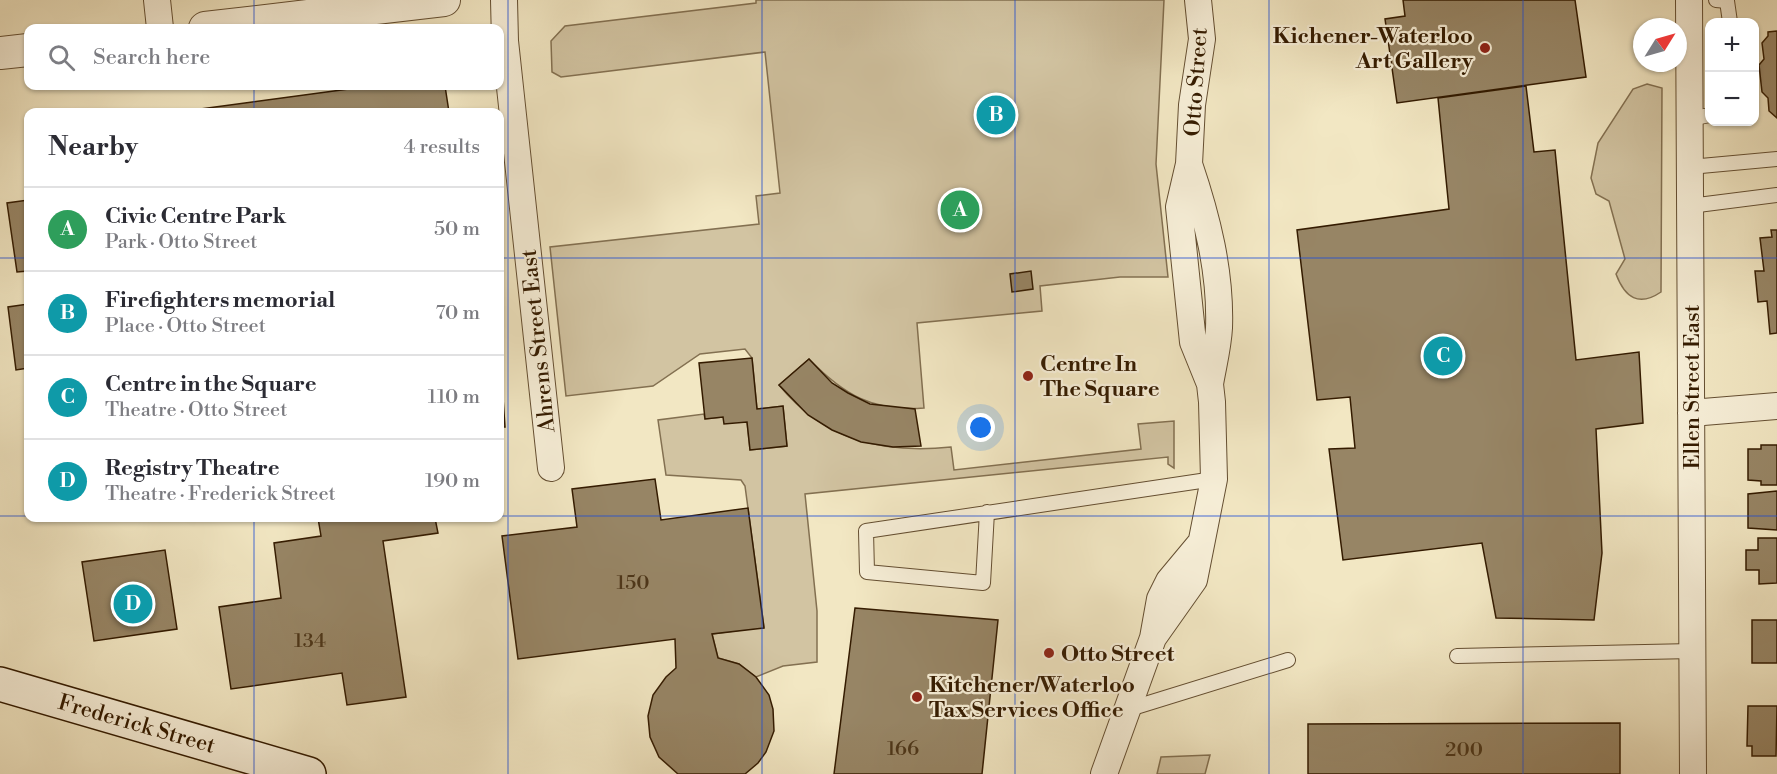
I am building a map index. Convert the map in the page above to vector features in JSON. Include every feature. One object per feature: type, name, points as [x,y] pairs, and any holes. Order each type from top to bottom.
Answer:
[{"type":"main road","name":"Frederick Street","points":[[0,684],[247,765],[309,774]]},
{"type":"street","points":[[157,0],[160,24]]},
{"type":"street","points":[[239,24],[444,0]]},
{"type":"street","name":"Ahrens Street East","points":[[504,0],[504,41],[551,468]]},
{"type":"street","name":"Otto Street","points":[[1104,774],[1125,710],[1153,638],[1194,580],[1214,479],[1210,384],[1219,330],[1217,271],[1204,209],[1189,164],[1192,105],[1202,39],[1198,0]]},
{"type":"street","name":"Ellen Street East","points":[[1689,0],[1700,117],[1690,166],[1694,774]]},
{"type":"street","points":[[0,53],[24,50]]},
{"type":"street","points":[[1691,413],[1777,406]]},
{"type":"lane","points":[[1716,0],[1727,1],[1729,18]]},
{"type":"lane","points":[[1690,166],[1777,159]]},
{"type":"lane","points":[[1690,206],[1777,195]]},
{"type":"lane","points":[[987,512],[983,583],[867,572],[866,531],[987,512],[1214,479]]},
{"type":"lane","points":[[1457,656],[1693,651]]},
{"type":"lane","points":[[1125,710],[1288,660]]},
{"type":"shaded area","points":[[756,0],[1164,0],[1156,164],[1168,277],[1120,277],[1040,286],[1042,311],[917,323],[924,408],[906,409],[874,404],[847,391],[809,359],[779,385],[796,404],[815,419],[835,431],[856,439],[901,448],[951,447],[954,470],[1141,449],[1138,424],[1174,421],[1174,468],[1168,464],[1168,457],[805,494],[817,611],[817,662],[783,666],[756,677],[739,664],[718,658],[712,634],[764,627],[745,486],[741,480],[666,475],[658,420],[704,414],[705,419],[723,417],[747,422],[750,450],[787,446],[783,406],[757,409],[752,358],[745,349],[700,354],[653,386],[566,396],[550,247],[759,224],[756,196],[780,193],[765,52],[561,77],[552,72],[551,41],[565,26],[756,3]]},
{"type":"shaded area","points":[[1647,84],[1662,88],[1661,292],[1653,297],[1639,299],[1628,294],[1616,274],[1625,259],[1609,201],[1596,194],[1591,178],[1598,143],[1633,89]]},
{"type":"shaded area","points":[[1210,755],[1205,774],[1157,774],[1161,757]]},
{"type":"building","name":"Kichener-Waterloo Art Gallery","points":[[1403,0],[1575,0],[1586,77],[1397,103],[1385,19],[1405,16]]},
{"type":"building","points":[[1777,31],[1777,118],[1769,111],[1768,98],[1762,92],[1759,65],[1764,59],[1762,43],[1768,36],[1768,32]]},
{"type":"building","points":[[1526,86],[1534,152],[1555,150],[1576,360],[1639,352],[1643,423],[1596,429],[1602,553],[1594,620],[1496,618],[1482,543],[1343,560],[1329,449],[1355,448],[1350,397],[1317,400],[1297,230],[1449,209],[1438,98]]},
{"type":"building","points":[[341,90],[446,90],[448,108],[208,108]]},
{"type":"building","points":[[24,201],[24,271],[17,272],[7,203]]},
{"type":"building","points":[[1771,230],[1777,230],[1777,333],[1770,334],[1767,301],[1758,302],[1755,271],[1764,271],[1760,238],[1772,237]]},
{"type":"building","points":[[1031,271],[1033,289],[1012,292],[1010,274]]},
{"type":"building","points":[[24,305],[24,369],[16,370],[8,307]]},
{"type":"building","points":[[752,358],[757,409],[783,406],[787,446],[750,450],[747,422],[724,424],[723,417],[705,419],[699,363]]},
{"type":"building","points":[[809,359],[832,383],[870,404],[915,409],[921,446],[893,447],[861,442],[832,430],[808,415],[779,385]]},
{"type":"building","points":[[1761,445],[1777,445],[1777,485],[1761,485],[1761,481],[1748,480],[1748,449],[1761,449]]},
{"type":"building","points":[[655,479],[661,520],[748,508],[764,628],[712,634],[718,658],[739,664],[756,677],[769,695],[773,709],[774,731],[766,752],[758,763],[745,774],[678,774],[659,757],[650,737],[648,716],[653,695],[676,668],[675,639],[518,659],[502,536],[577,527],[572,489]]},
{"type":"building","points":[[1777,491],[1777,530],[1748,528],[1748,494]]},
{"type":"building","points":[[319,522],[436,522],[438,533],[383,541],[406,697],[347,705],[342,673],[231,689],[219,607],[281,598],[274,543],[321,536]]},
{"type":"building","points":[[1758,538],[1777,538],[1777,583],[1759,584],[1759,570],[1746,570],[1746,550],[1758,550]]},
{"type":"building","points":[[165,550],[177,629],[94,641],[82,562]]},
{"type":"building","name":"Kitchener/Waterloo Tax Services Office","points":[[855,608],[998,620],[982,774],[834,774]]},
{"type":"building","points":[[1752,620],[1777,620],[1777,663],[1752,663]]},
{"type":"building","points":[[1748,706],[1777,706],[1776,756],[1752,756],[1752,746],[1747,746]]},
{"type":"building","points":[[1620,723],[1620,774],[1308,774],[1308,724]]},
{"type":"place","name":"Kichener-Waterloo Art Gallery","points":[[1485,48]]},
{"type":"place","name":"Firefighters memorial","points":[[996,115]]},
{"type":"place","name":"Civic Centre Park","points":[[960,210]]},
{"type":"place","name":"Centre in the Square","points":[[1443,356]]},
{"type":"place","name":"Centre In The Square","points":[[1028,376]]},
{"type":"place","name":"Registry Theatre","points":[[133,604]]},
{"type":"place","name":"Otto Street","points":[[1049,653]]},
{"type":"place","name":"Kitchener/Waterloo Tax Services Office","points":[[917,697]]}]
